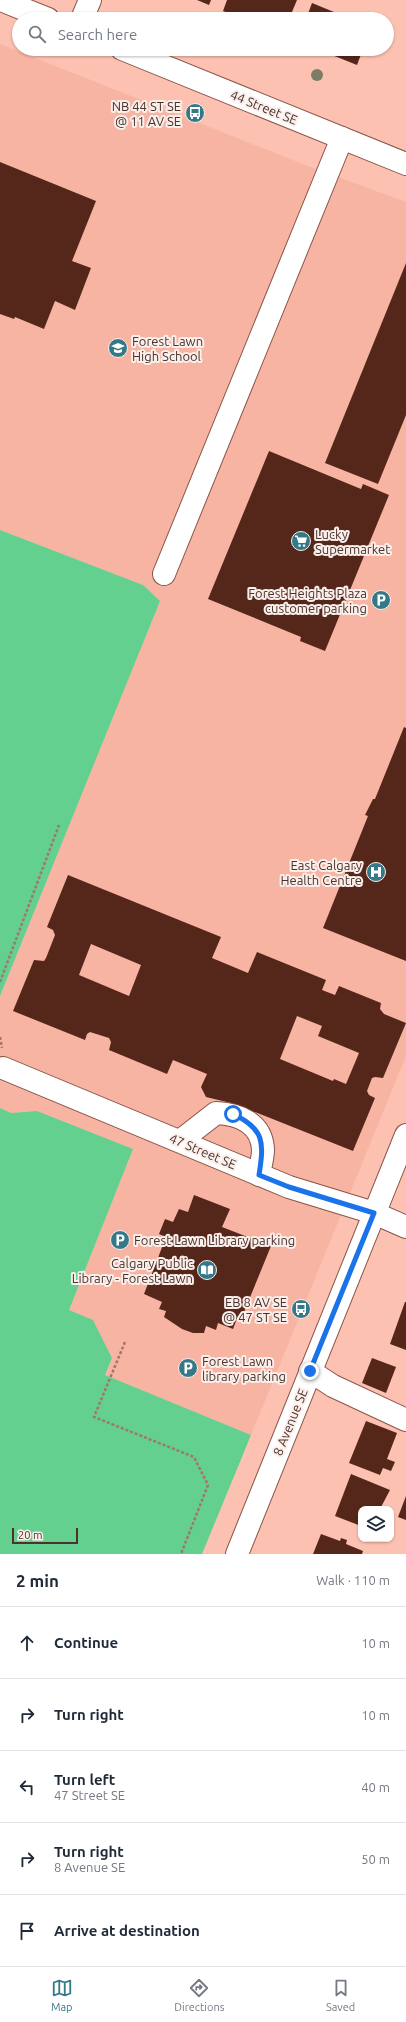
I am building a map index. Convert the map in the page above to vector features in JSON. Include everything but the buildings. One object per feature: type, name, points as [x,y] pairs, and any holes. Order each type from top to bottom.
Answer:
[{"type":"street","points":[[1,0],[31,12]]},
{"type":"street","points":[[85,12],[90,0]]},
{"type":"street","name":"44 Street SE","points":[[139,56],[406,164]]},
{"type":"street","points":[[164,574],[342,138]]},
{"type":"street","name":"47 Street SE","points":[[3,1068],[289,1187],[374,1213],[406,1226]]},
{"type":"street","points":[[180,1141],[216,1112],[233,1114],[248,1121],[257,1132],[263,1149],[259,1175]]},
{"type":"street","name":"8 Avenue SE","points":[[237,1554],[406,1135]]},
{"type":"street","points":[[310,1371],[333,1386],[406,1420]]},
{"type":"path","points":[[0,982],[59,825]]},
{"type":"path","points":[[125,1342],[94,1417],[194,1457],[208,1485],[181,1554]]},
{"type":"shaded area","points":[[0,44],[12,49],[12,56],[30,56],[308,166],[406,202],[406,1056],[251,1435],[105,1375],[112,1358],[93,1320],[68,1310],[133,1149],[37,1111],[11,1113],[0,1108],[0,996],[160,601],[143,585],[0,530]]},
{"type":"green space","points":[[0,530],[143,585],[160,601],[0,996]]},
{"type":"green space","points":[[0,1108],[11,1113],[37,1111],[133,1149],[69,1310],[93,1320],[112,1358],[105,1375],[251,1435],[202,1554],[0,1554]]},
{"type":"place","name":"NB 44 ST SE @ 11 AV SE","points":[[195,113]]},
{"type":"place","name":"Forest Lawn High School","points":[[118,348]]},
{"type":"place","name":"Lucky Supermarket","points":[[301,541]]},
{"type":"place","name":"Forest Heights Plaza customer parking","points":[[381,600]]},
{"type":"place","name":"East Calgary Health Centre","points":[[376,872]]},
{"type":"place","name":"Forest Lawn Library parking","points":[[120,1240]]},
{"type":"place","name":"Calgary Public Library - Forest Lawn","points":[[207,1270]]},
{"type":"place","name":"EB 8 AV SE @ 47 ST SE","points":[[301,1309]]},
{"type":"place","name":"Forest Lawn library parking","points":[[188,1368]]},
{"type":"route","points":[[233,1114],[248,1121],[257,1132],[263,1149],[259,1175],[289,1187],[374,1213],[310,1371]]}]
